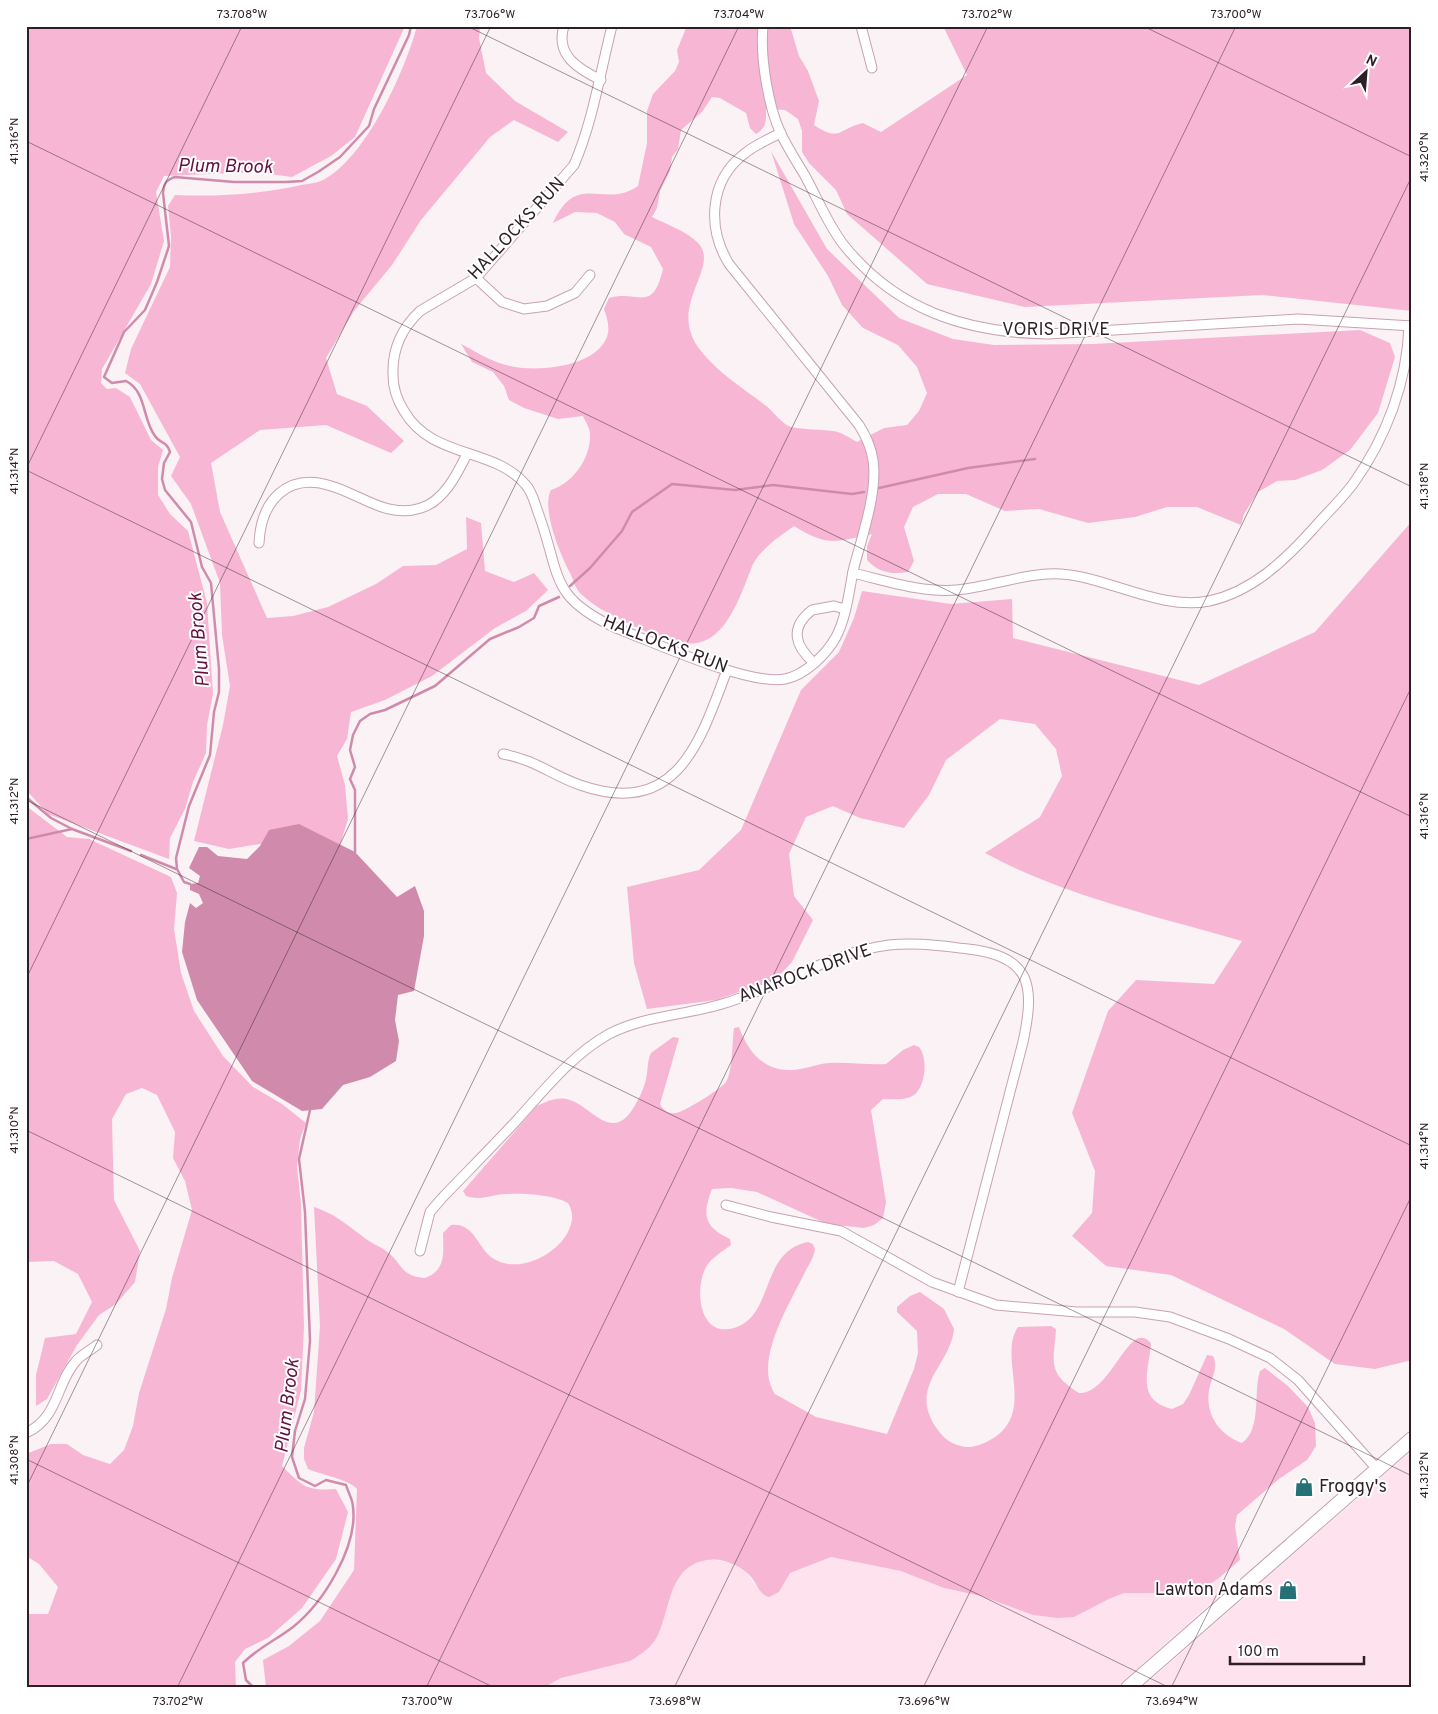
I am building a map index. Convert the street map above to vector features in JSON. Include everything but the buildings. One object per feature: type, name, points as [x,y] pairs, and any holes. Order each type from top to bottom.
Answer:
[{"type":"main road","points":[[1128,1688],[1412,1440]]},
{"type":"street","points":[[564,26],[561,40],[569,60],[580,70],[600,80]]},
{"type":"street","name":"HALLOCKS RUN","points":[[612,26],[582,148],[574,165],[476,278],[420,311],[414,317],[400,336],[394,351],[392,369],[397,397],[408,418],[435,441],[496,465],[515,475],[527,485],[541,520],[548,550],[561,585],[573,602],[616,628],[727,670],[760,680],[776,680],[796,676],[814,663],[836,636],[845,609],[873,486],[873,461],[869,443],[859,425],[729,264],[719,245],[714,224],[715,204],[728,170],[745,153],[781,133]]},
{"type":"street","name":"VORIS DRIVE","points":[[763,26],[763,60],[781,133],[842,243],[860,262],[904,298],[938,316],[962,324],[1014,333],[1048,334],[1298,319],[1411,326]]},
{"type":"street","points":[[861,26],[872,68]]},
{"type":"street","points":[[476,278],[502,302],[524,310],[546,306],[575,293],[590,275]]},
{"type":"street","points":[[853,573],[927,590],[956,590],[1062,574],[1144,596],[1182,602],[1209,601],[1234,592],[1284,562],[1352,484],[1375,447],[1394,404],[1406,366],[1411,326]]},
{"type":"street","points":[[259,543],[261,523],[269,503],[275,495],[294,485],[310,483],[332,486],[396,511],[415,510],[429,504],[446,489],[467,454]]},
{"type":"street","points":[[814,663],[798,645],[797,638],[800,623],[812,610],[834,606],[845,609]]},
{"type":"street","points":[[503,754],[526,759],[570,782],[601,791],[638,791],[653,786],[678,771],[696,747],[727,670]]},
{"type":"street","name":"ANAROCK DRIVE","points":[[420,1251],[430,1212],[442,1198],[554,1079],[582,1053],[609,1034],[640,1024],[722,1004],[847,956],[888,945],[924,943],[1000,956],[1022,970],[1029,992],[1029,1015],[1023,1042],[958,1292]]},
{"type":"street","points":[[726,1205],[771,1217],[842,1231],[932,1282],[996,1305],[1031,1309],[1135,1312],[1170,1317],[1229,1339],[1270,1358],[1298,1380],[1377,1469]]},
{"type":"street","points":[[26,1433],[36,1428],[51,1410],[75,1362],[97,1345]]},
{"type":"shaded area","points":[[26,26],[405,26],[355,137],[331,156],[292,177],[255,172],[164,176],[156,192],[164,241],[151,284],[102,369],[101,383],[107,389],[116,388],[130,397],[151,440],[163,450],[158,467],[158,495],[170,514],[188,531],[207,603],[213,694],[207,725],[206,753],[193,782],[185,809],[170,838],[169,859],[48,814],[26,790]]},
{"type":"shaded area","points":[[417,26],[480,26],[479,38],[486,73],[515,101],[568,132],[558,142],[514,120],[490,137],[421,220],[392,265],[354,311],[326,358],[337,394],[367,406],[404,441],[391,453],[326,425],[260,430],[211,463],[220,512],[267,618],[293,616],[328,607],[376,584],[403,566],[436,565],[467,549],[466,517],[481,523],[485,571],[514,582],[534,573],[548,590],[526,611],[495,628],[432,676],[385,700],[351,712],[347,739],[337,756],[345,785],[348,819],[340,845],[266,843],[229,849],[194,841],[223,725],[230,686],[222,635],[220,583],[191,504],[171,476],[180,457],[140,384],[125,373],[131,349],[170,267],[171,236],[168,206],[175,195],[207,196],[270,191],[318,182],[339,169],[354,153],[382,112],[403,66]]},
{"type":"shaded area","points":[[687,26],[790,26],[799,56],[808,71],[819,101],[814,125],[835,134],[863,123],[881,132],[967,75],[943,26],[1412,26],[1412,311],[1262,295],[1025,307],[927,284],[847,214],[836,190],[809,163],[802,152],[802,131],[798,119],[785,110],[766,109],[764,126],[756,134],[750,128],[746,113],[720,98],[712,97],[702,112],[681,130],[678,149],[672,157],[670,171],[660,191],[657,208],[652,217],[689,235],[699,244],[704,254],[703,265],[690,304],[688,319],[691,335],[701,351],[723,373],[791,427],[828,430],[845,435],[857,442],[884,428],[907,425],[919,411],[927,393],[917,367],[898,345],[863,328],[842,305],[828,276],[794,224],[771,151],[827,249],[899,318],[953,339],[994,345],[1093,344],[1360,330],[1390,343],[1395,357],[1378,413],[1350,450],[1322,470],[1295,480],[1277,481],[1258,492],[1244,514],[1241,525],[1197,507],[1167,507],[1135,517],[1088,523],[1039,509],[1005,511],[966,494],[938,494],[913,507],[904,527],[914,561],[908,572],[885,572],[867,560],[867,546],[872,534],[832,541],[815,537],[794,526],[761,553],[753,564],[733,612],[713,636],[701,642],[688,644],[674,642],[638,628],[608,613],[586,599],[577,589],[561,555],[548,508],[551,490],[567,482],[584,460],[590,443],[590,432],[583,416],[558,419],[524,408],[509,400],[504,386],[493,372],[472,362],[461,344],[494,361],[518,367],[546,368],[576,362],[599,349],[606,339],[608,327],[604,309],[609,298],[619,296],[643,297],[649,296],[654,292],[663,269],[651,247],[624,234],[615,222],[597,213],[575,212],[553,223],[562,207],[572,198],[581,194],[614,194],[626,192],[638,186],[647,143],[647,111],[653,94],[675,71],[679,62],[677,50]]},
{"type":"shaded area","points":[[1412,521],[1412,1360],[1375,1369],[1335,1364],[1284,1329],[1171,1275],[1106,1266],[1072,1236],[1092,1213],[1095,1171],[1072,1113],[1108,1011],[1136,980],[1214,984],[1242,941],[1144,914],[1078,893],[1015,868],[985,853],[1040,817],[1062,776],[1056,749],[1035,724],[1000,719],[946,760],[929,795],[904,828],[860,818],[833,806],[806,817],[789,854],[794,896],[813,920],[792,962],[776,979],[716,1000],[647,1009],[634,963],[627,887],[699,870],[741,830],[801,690],[839,652],[854,618],[862,591],[951,604],[1012,599],[1013,638],[1199,685],[1315,632]]},
{"type":"shaded area","points":[[26,806],[67,837],[89,839],[171,877],[177,893],[174,929],[181,973],[194,1011],[223,1056],[253,1087],[282,1104],[306,1123],[300,1139],[297,1167],[301,1204],[304,1327],[301,1390],[282,1466],[295,1479],[306,1486],[318,1489],[336,1489],[348,1512],[336,1559],[302,1608],[268,1638],[245,1649],[235,1662],[236,1688],[26,1688],[26,1614],[48,1614],[58,1587],[39,1564],[26,1556],[26,1454],[51,1444],[67,1444],[83,1455],[110,1464],[124,1450],[133,1426],[139,1393],[166,1309],[172,1278],[192,1210],[185,1181],[173,1158],[175,1132],[157,1095],[142,1088],[126,1094],[112,1119],[114,1200],[140,1251],[135,1282],[116,1304],[99,1315],[77,1345],[47,1399],[36,1406],[36,1375],[45,1338],[76,1334],[92,1302],[78,1274],[54,1261],[26,1262]]},
{"type":"shaded area","points":[[299,824],[355,852],[397,897],[415,886],[424,911],[424,936],[414,991],[398,995],[395,1020],[399,1041],[396,1061],[370,1077],[343,1085],[322,1109],[302,1111],[252,1081],[197,1000],[182,952],[185,922],[190,903],[196,908],[203,903],[199,894],[190,890],[190,884],[198,883],[200,876],[189,868],[199,847],[207,847],[218,856],[247,859],[260,846],[269,830]]},
{"type":"shaded area","points":[[739,1027],[747,1044],[758,1058],[772,1067],[781,1069],[796,1070],[829,1063],[886,1064],[903,1050],[914,1045],[919,1047],[922,1052],[925,1064],[921,1085],[914,1095],[903,1099],[883,1099],[871,1110],[886,1202],[883,1218],[874,1225],[864,1228],[827,1224],[757,1192],[731,1188],[712,1189],[706,1213],[710,1225],[730,1239],[731,1245],[711,1261],[702,1276],[700,1299],[702,1310],[713,1326],[722,1329],[734,1328],[747,1321],[756,1311],[774,1270],[782,1258],[792,1248],[808,1242],[813,1244],[815,1250],[782,1317],[771,1350],[768,1366],[769,1381],[775,1394],[816,1417],[887,1434],[914,1369],[918,1353],[917,1331],[897,1312],[897,1307],[910,1296],[920,1292],[944,1309],[954,1329],[951,1342],[929,1387],[927,1398],[928,1411],[935,1426],[943,1436],[952,1443],[964,1447],[976,1446],[990,1440],[1004,1429],[1012,1416],[1014,1385],[1012,1354],[1013,1340],[1018,1327],[1051,1326],[1056,1329],[1054,1365],[1061,1379],[1079,1393],[1091,1390],[1101,1382],[1127,1348],[1135,1340],[1143,1338],[1151,1343],[1147,1374],[1149,1392],[1160,1405],[1172,1409],[1183,1404],[1207,1355],[1213,1356],[1215,1369],[1209,1390],[1209,1407],[1220,1429],[1242,1443],[1248,1437],[1255,1420],[1258,1380],[1260,1371],[1265,1368],[1288,1386],[1308,1407],[1315,1423],[1316,1446],[1307,1460],[1279,1479],[1237,1515],[1235,1526],[1240,1560],[1219,1578],[1196,1593],[1124,1593],[1074,1617],[1058,1618],[1033,1615],[981,1596],[944,1588],[901,1571],[831,1557],[790,1573],[779,1592],[769,1597],[761,1592],[752,1578],[738,1566],[713,1559],[695,1564],[685,1570],[678,1579],[658,1635],[653,1643],[642,1653],[630,1661],[561,1678],[543,1688],[266,1688],[263,1660],[289,1646],[320,1621],[354,1570],[357,1489],[341,1480],[308,1469],[304,1459],[304,1448],[314,1412],[320,1326],[314,1207],[337,1218],[384,1250],[410,1275],[417,1277],[425,1278],[437,1270],[442,1260],[443,1233],[451,1225],[459,1225],[466,1228],[494,1259],[514,1264],[536,1260],[555,1248],[568,1232],[572,1217],[568,1203],[543,1196],[523,1194],[504,1194],[474,1198],[466,1196],[463,1191],[537,1106],[553,1100],[565,1099],[578,1104],[602,1120],[610,1123],[626,1118],[634,1107],[645,1082],[651,1053],[673,1037],[679,1038],[660,1104],[668,1112],[680,1112],[710,1095],[726,1082],[731,1064],[734,1028]]},
{"type":"shaded area","points":[[1412,1451],[1412,1688],[1142,1688],[1287,1560]]},
{"type":"shaded area","points":[[831,1557],[901,1571],[944,1588],[981,1596],[1012,1607],[1074,1617],[1124,1593],[1163,1592],[1190,1594],[1219,1578],[1227,1588],[1116,1688],[543,1688],[561,1678],[630,1661],[640,1656],[658,1635],[669,1597],[680,1575],[693,1564],[709,1559],[730,1563],[745,1570],[760,1592],[779,1592],[790,1573]]},
{"type":"waterway","name":"Plum Brook","points":[[190,884],[184,882],[177,869],[176,858],[189,806],[210,755],[214,712],[219,692],[219,669],[211,583],[202,567],[191,522],[165,490],[162,479],[164,463],[170,452],[168,448],[157,438],[151,429],[141,399],[133,386],[126,381],[112,383],[104,377],[124,332],[145,310],[169,246],[163,193],[166,182],[175,177],[234,182],[302,181],[318,172],[340,157],[369,126],[374,109],[409,35],[411,26]]},
{"type":"waterway","points":[[879,488],[968,468],[1035,459]]},
{"type":"waterway","points":[[570,586],[590,568],[622,531],[632,512],[672,484],[735,490],[773,485],[852,494],[864,492]]},
{"type":"waterway","points":[[355,852],[355,790],[350,779],[355,767],[350,750],[353,735],[360,721],[370,714],[385,710],[435,686],[490,639],[519,627],[534,618],[539,606],[559,597]]},
{"type":"waterway","points":[[26,797],[51,818],[72,829]]},
{"type":"waterway","points":[[26,839],[72,829],[131,851]]},
{"type":"waterway","points":[[141,855],[176,869]]},
{"type":"waterway","name":"Plum Brook","points":[[254,1688],[246,1680],[243,1663],[293,1627],[316,1604],[336,1573],[344,1556],[353,1523],[353,1504],[346,1485],[326,1480],[315,1486],[299,1478],[292,1457],[295,1431],[305,1399],[310,1341],[305,1212],[299,1159],[310,1110]]},
{"type":"place","name":"Froggy's","points":[[1304,1487]]},
{"type":"place","name":"Lawton Adams","points":[[1288,1590]]}]
